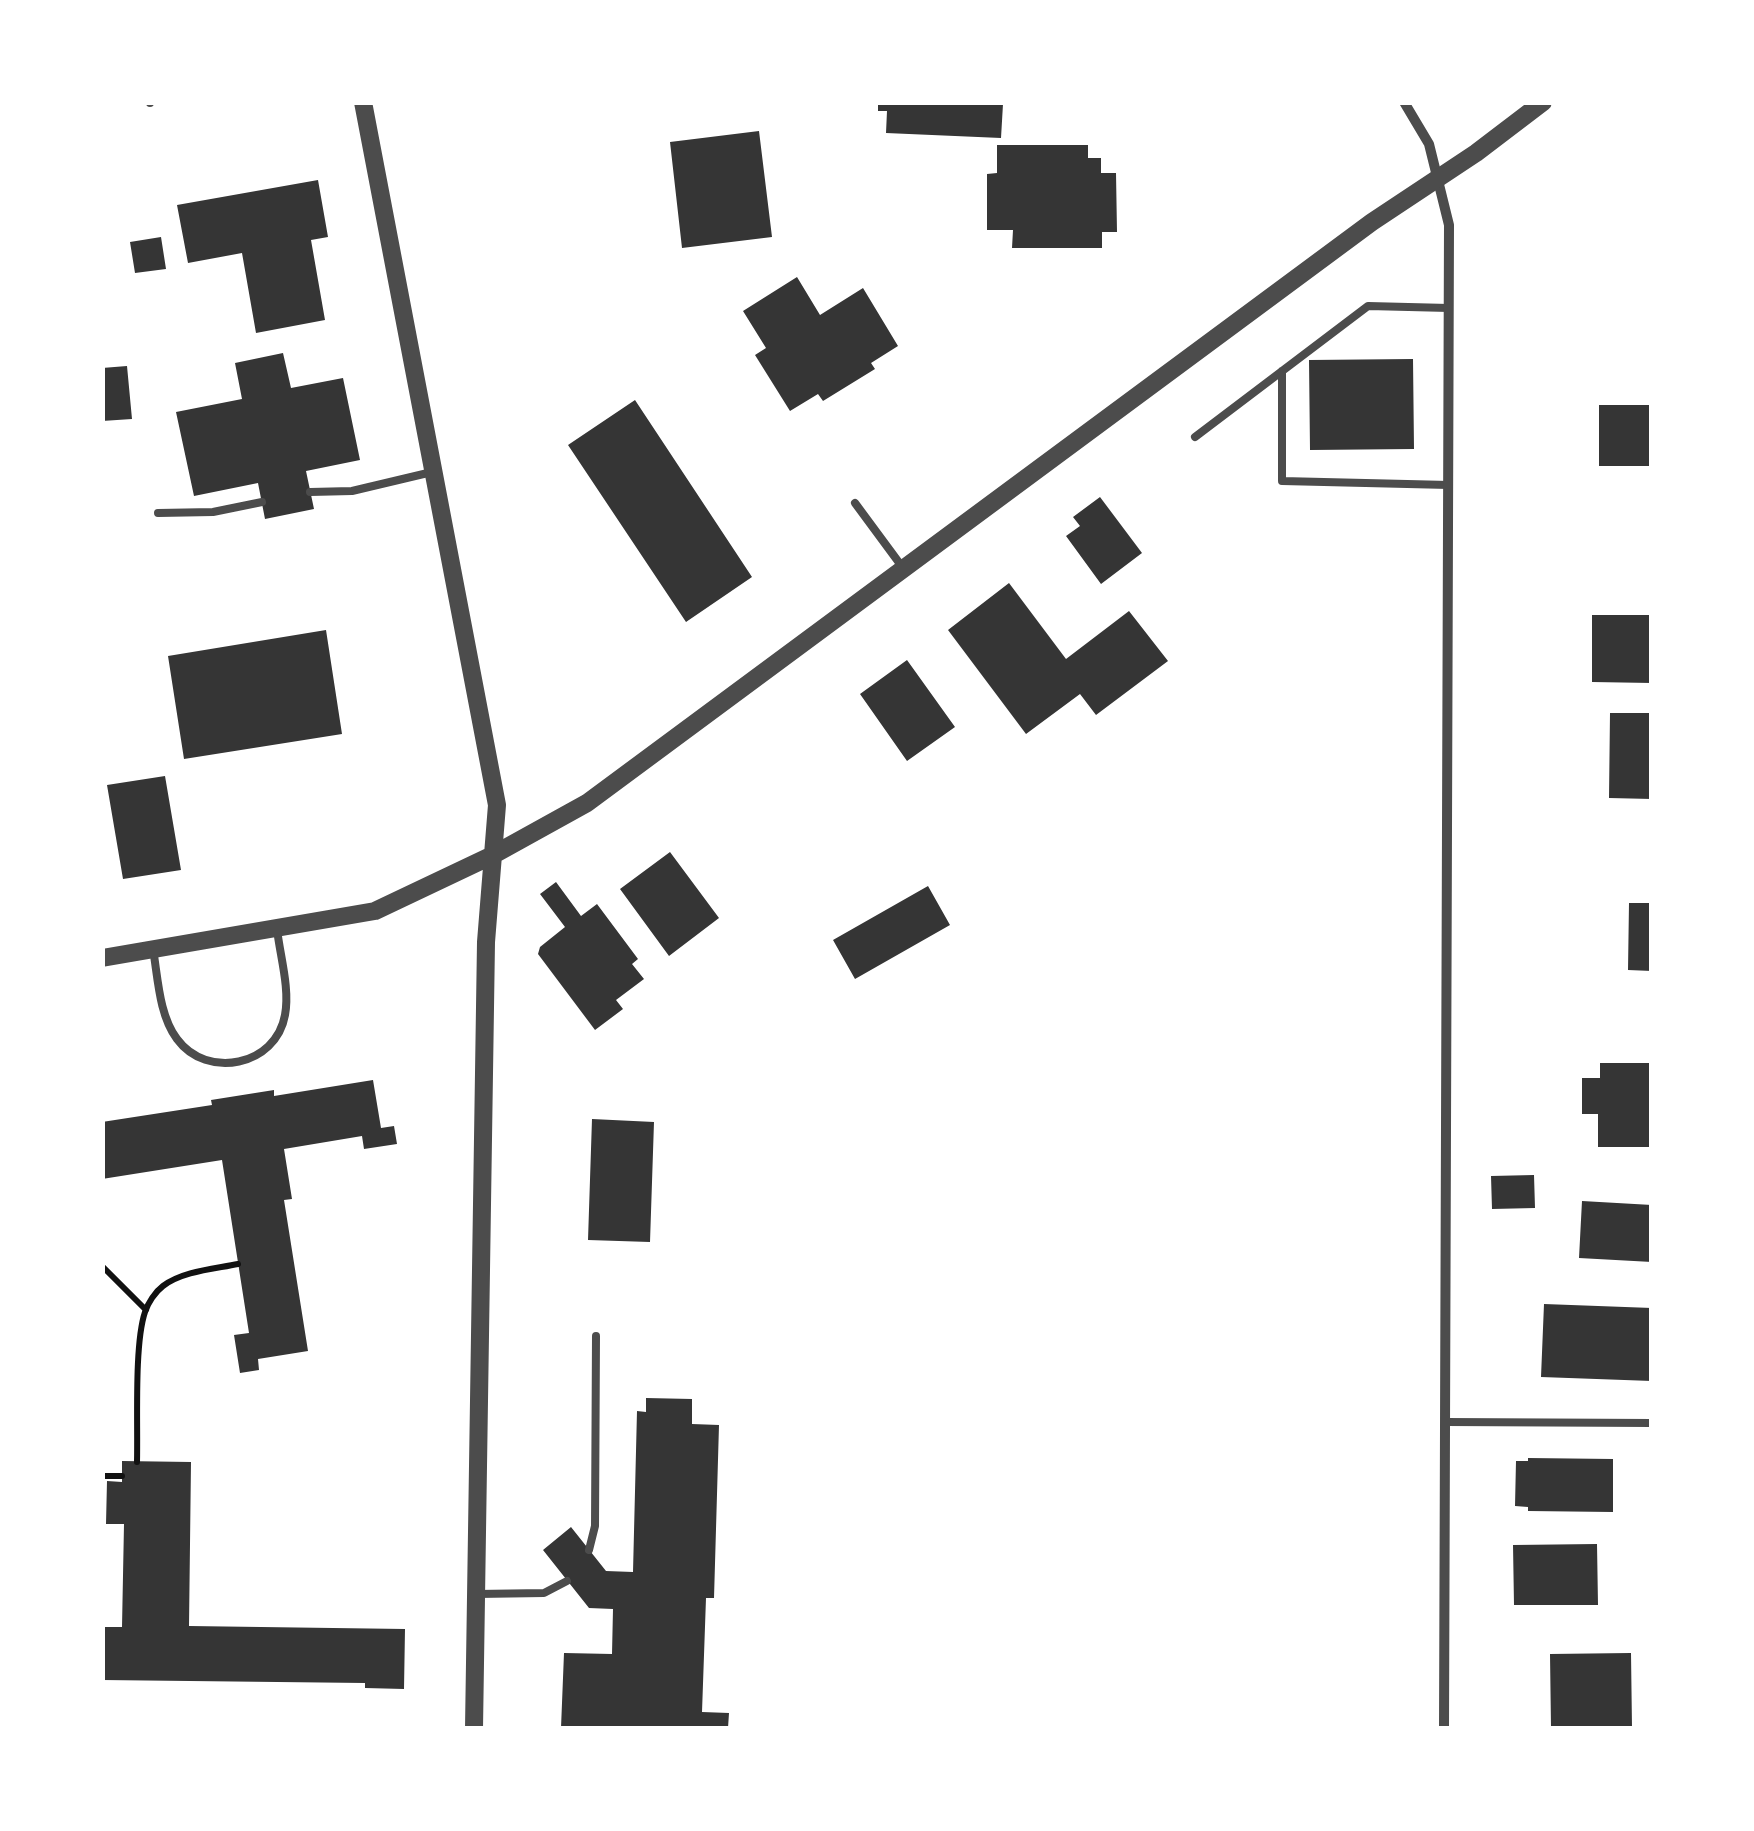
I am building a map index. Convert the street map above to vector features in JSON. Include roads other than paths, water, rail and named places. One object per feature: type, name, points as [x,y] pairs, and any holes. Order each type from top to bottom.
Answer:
[{"type":"street","points":[[363,102],[498,805],[486,942],[474,1728]]},
{"type":"street","points":[[1404,102],[1429,144],[1449,226],[1444,1728]]},
{"type":"street","points":[[102,958],[375,911],[494,855],[586,803],[1372,222],[1543,102]]},
{"type":"lane","points":[[1195,437],[1368,306],[1449,308]]},
{"type":"lane","points":[[1282,371],[1282,481],[1448,486]]},
{"type":"lane","points":[[310,492],[352,491],[432,472]]},
{"type":"lane","points":[[158,514],[213,512],[262,502]]},
{"type":"lane","points":[[855,503],[904,568]]},
{"type":"lane","points":[[153,949],[168,1022],[178,1042],[203,1060],[232,1064],[264,1050],[284,1021],[286,1003],[276,927]]},
{"type":"lane","points":[[588,1550],[595,1526],[596,1336]]},
{"type":"lane","points":[[1446,1422],[1652,1423]]},
{"type":"lane","points":[[477,1594],[544,1593],[567,1580]]}]
